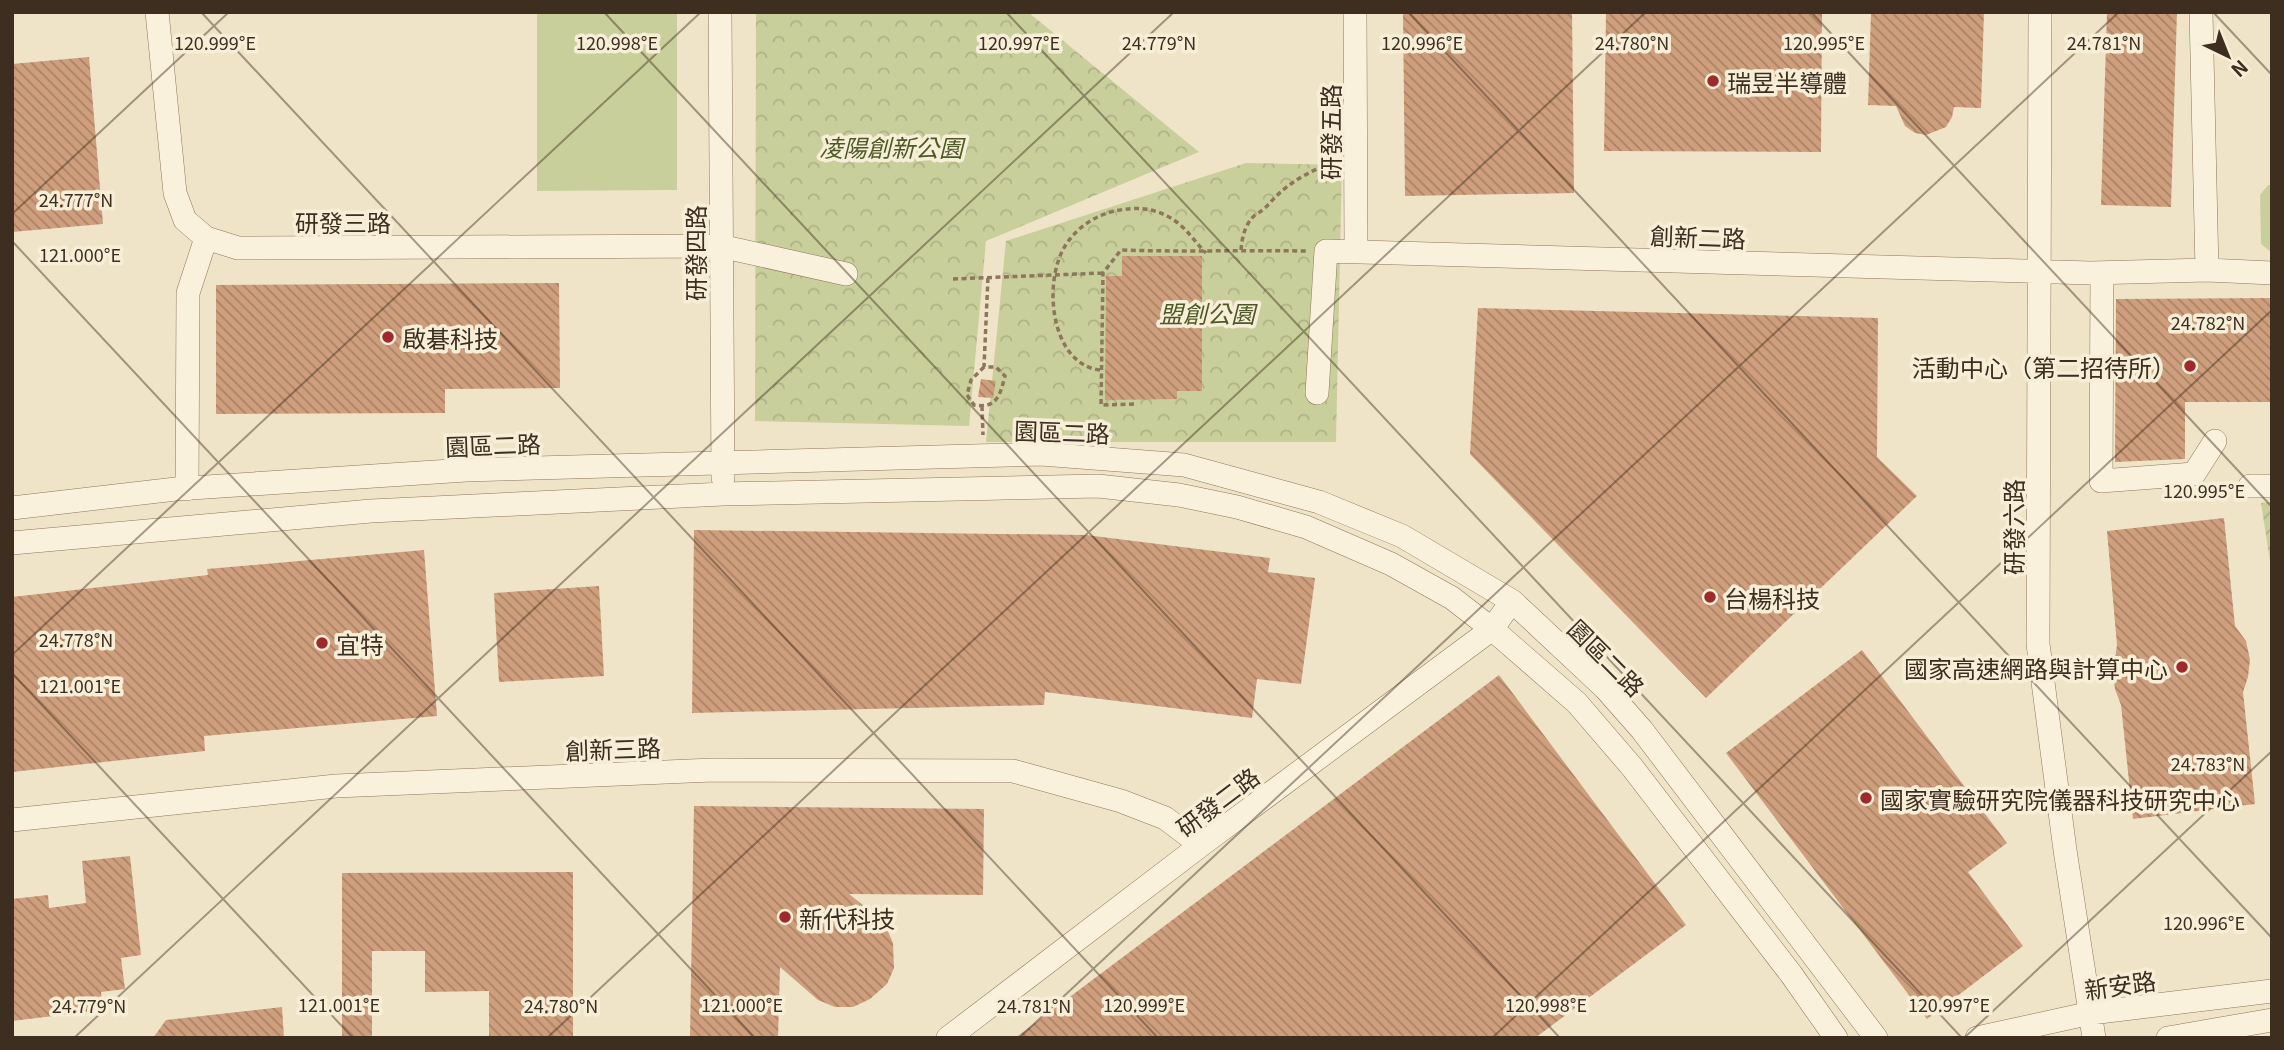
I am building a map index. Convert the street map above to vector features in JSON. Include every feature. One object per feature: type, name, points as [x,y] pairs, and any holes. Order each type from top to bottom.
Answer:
[{"type":"street","name":"研發三路","points":[[157,12],[175,193],[185,220],[206,238],[239,248],[720,246],[846,274]]},
{"type":"street","name":"研發四路","points":[[720,12],[723,494]]},
{"type":"street","name":"研發五路","points":[[1354,12],[1356,250]]},
{"type":"street","name":"研發六路","points":[[2040,12],[2038,644],[2094,1038]]},
{"type":"street","points":[[2201,12],[2207,270]]},
{"type":"street","points":[[187,489],[188,293],[206,238]]},
{"type":"street","points":[[1317,393],[1326,251]]},
{"type":"street","name":"創新二路","points":[[1326,251],[2038,271],[2207,270],[2272,273]]},
{"type":"street","points":[[2102,272],[2101,481],[2194,474],[2215,441]]},
{"type":"street","name":"園區二路","points":[[12,508],[187,489],[466,470],[1041,454],[1184,465],[1319,502],[1402,536],[1512,601],[1605,688],[1642,730],[1876,1038]]},
{"type":"street","points":[[12,543],[371,510],[723,494],[1098,486],[1179,495],[1237,507],[1306,527],[1391,564],[1452,598],[1577,703],[1632,767],[1791,974],[1836,1038]]},
{"type":"street","name":"研發二路","points":[[948,1038],[1201,845],[1492,629],[1512,601]]},
{"type":"street","name":"創新三路","points":[[12,820],[337,786],[713,770],[1013,771],[1121,800],[1165,818],[1201,845]]},
{"type":"street","name":"新安路","points":[[1977,1038],[2091,1013],[2272,991]]},
{"type":"street","points":[[2175,1037],[2272,1020]]},
{"type":"path","points":[[1241,250],[1242,235],[1253,217],[1266,207],[1275,195],[1293,181],[1332,163]]},
{"type":"path","points":[[1100,370],[1089,369],[1062,341],[1055,318],[1054,275],[1068,240],[1087,222],[1130,207],[1149,209],[1167,216],[1184,227],[1206,253]]},
{"type":"path","points":[[1134,404],[1101,405],[1103,273],[1121,250],[1206,253],[1241,250],[1326,251]]},
{"type":"path","points":[[953,279],[1103,273]]},
{"type":"path","points":[[984,367],[996,367],[1005,376],[1001,393],[992,403],[974,405],[967,395],[971,380],[984,367],[988,277]]},
{"type":"path","points":[[982,406],[983,435]]},
{"type":"green space","points":[[537,12],[677,12],[677,190],[537,191]]},
{"type":"green space","name":"凌陽創新公園","points":[[756,12],[1028,12],[1199,152],[986,241],[969,426],[755,421]]},
{"type":"green space","name":"盟創公園","points":[[1246,163],[1342,165],[1336,442],[986,442],[1006,241]]},
{"type":"green space","points":[[2268,185],[2272,185],[2272,253],[2261,244],[2260,195]]},
{"type":"green space","points":[[2272,502],[2272,574],[2261,503]]},
{"type":"building","points":[[1403,12],[1572,12],[1574,193],[1405,196]]},
{"type":"building","name":"瑞昱半導體","points":[[1606,12],[1822,12],[1821,152],[1604,151]]},
{"type":"building","points":[[1871,12],[1984,12],[1981,108],[1954,107],[1946,127],[1926,135],[1915,133],[1905,126],[1896,106],[1868,105]]},
{"type":"building","points":[[2107,12],[2177,12],[2171,207],[2101,205]]},
{"type":"building","points":[[89,57],[103,224],[12,232],[12,64]]},
{"type":"building","points":[[1122,256],[1202,256],[1202,391],[1177,391],[1177,399],[1105,400],[1106,276],[1122,276]]},
{"type":"building","name":"啟碁科技","points":[[559,283],[560,388],[445,389],[445,413],[216,414],[216,285]]},
{"type":"building","name":"活動中心（第二招待所）","points":[[2272,298],[2272,402],[2185,402],[2185,459],[2115,462],[2116,299]]},
{"type":"building","name":"台楊科技","points":[[1478,308],[1878,318],[1877,457],[1917,496],[1706,698],[1470,454]]},
{"type":"building","points":[[981,379],[996,381],[993,398],[978,397]]},
{"type":"building","name":"國家高速網路與計算中心","points":[[2224,518],[2235,626],[2246,641],[2250,660],[2243,692],[2255,804],[2133,819],[2121,705],[2113,673],[2117,645],[2107,531]]},
{"type":"building","points":[[694,530],[1086,535],[1270,558],[1268,572],[1315,578],[1301,684],[1257,679],[1252,718],[1045,692],[1044,705],[692,713]]},
{"type":"building","points":[[424,550],[437,716],[204,736],[205,751],[12,772],[12,597],[208,575],[207,569]]},
{"type":"building","points":[[599,586],[604,676],[499,682],[494,593]]},
{"type":"building","name":"國家實驗研究院儀器科技研究中心","points":[[1862,650],[2007,843],[1968,872],[2023,946],[1927,1019],[1726,753]]},
{"type":"building","points":[[1499,675],[1686,925],[1535,1038],[1015,1038]]},
{"type":"building","name":"新代科技","points":[[694,806],[984,809],[983,895],[849,894],[884,922],[893,943],[894,968],[887,984],[870,999],[853,1007],[835,1007],[818,1000],[780,967],[778,1038],[690,1038]]},
{"type":"building","points":[[130,856],[141,955],[121,958],[125,989],[101,992],[103,1010],[12,1021],[12,899],[48,895],[49,908],[86,903],[82,861]]},
{"type":"building","points":[[573,872],[573,1036],[489,1037],[489,991],[425,992],[425,951],[372,951],[372,1038],[342,1038],[342,873]]},
{"type":"building","points":[[282,1007],[284,1038],[153,1038],[166,1020]]},
{"type":"place","name":"瑞昱半導體","points":[[1713,81]]},
{"type":"place","name":"啟碁科技","points":[[388,337]]},
{"type":"place","name":"活動中心（第二招待所）","points":[[2190,366]]},
{"type":"place","name":"台楊科技","points":[[1710,597]]},
{"type":"place","name":"宜特","points":[[322,643]]},
{"type":"place","name":"國家高速網路與計算中心","points":[[2182,667]]},
{"type":"place","name":"國家實驗研究院儀器科技研究中心","points":[[1866,798]]},
{"type":"place","name":"新代科技","points":[[785,917]]}]
